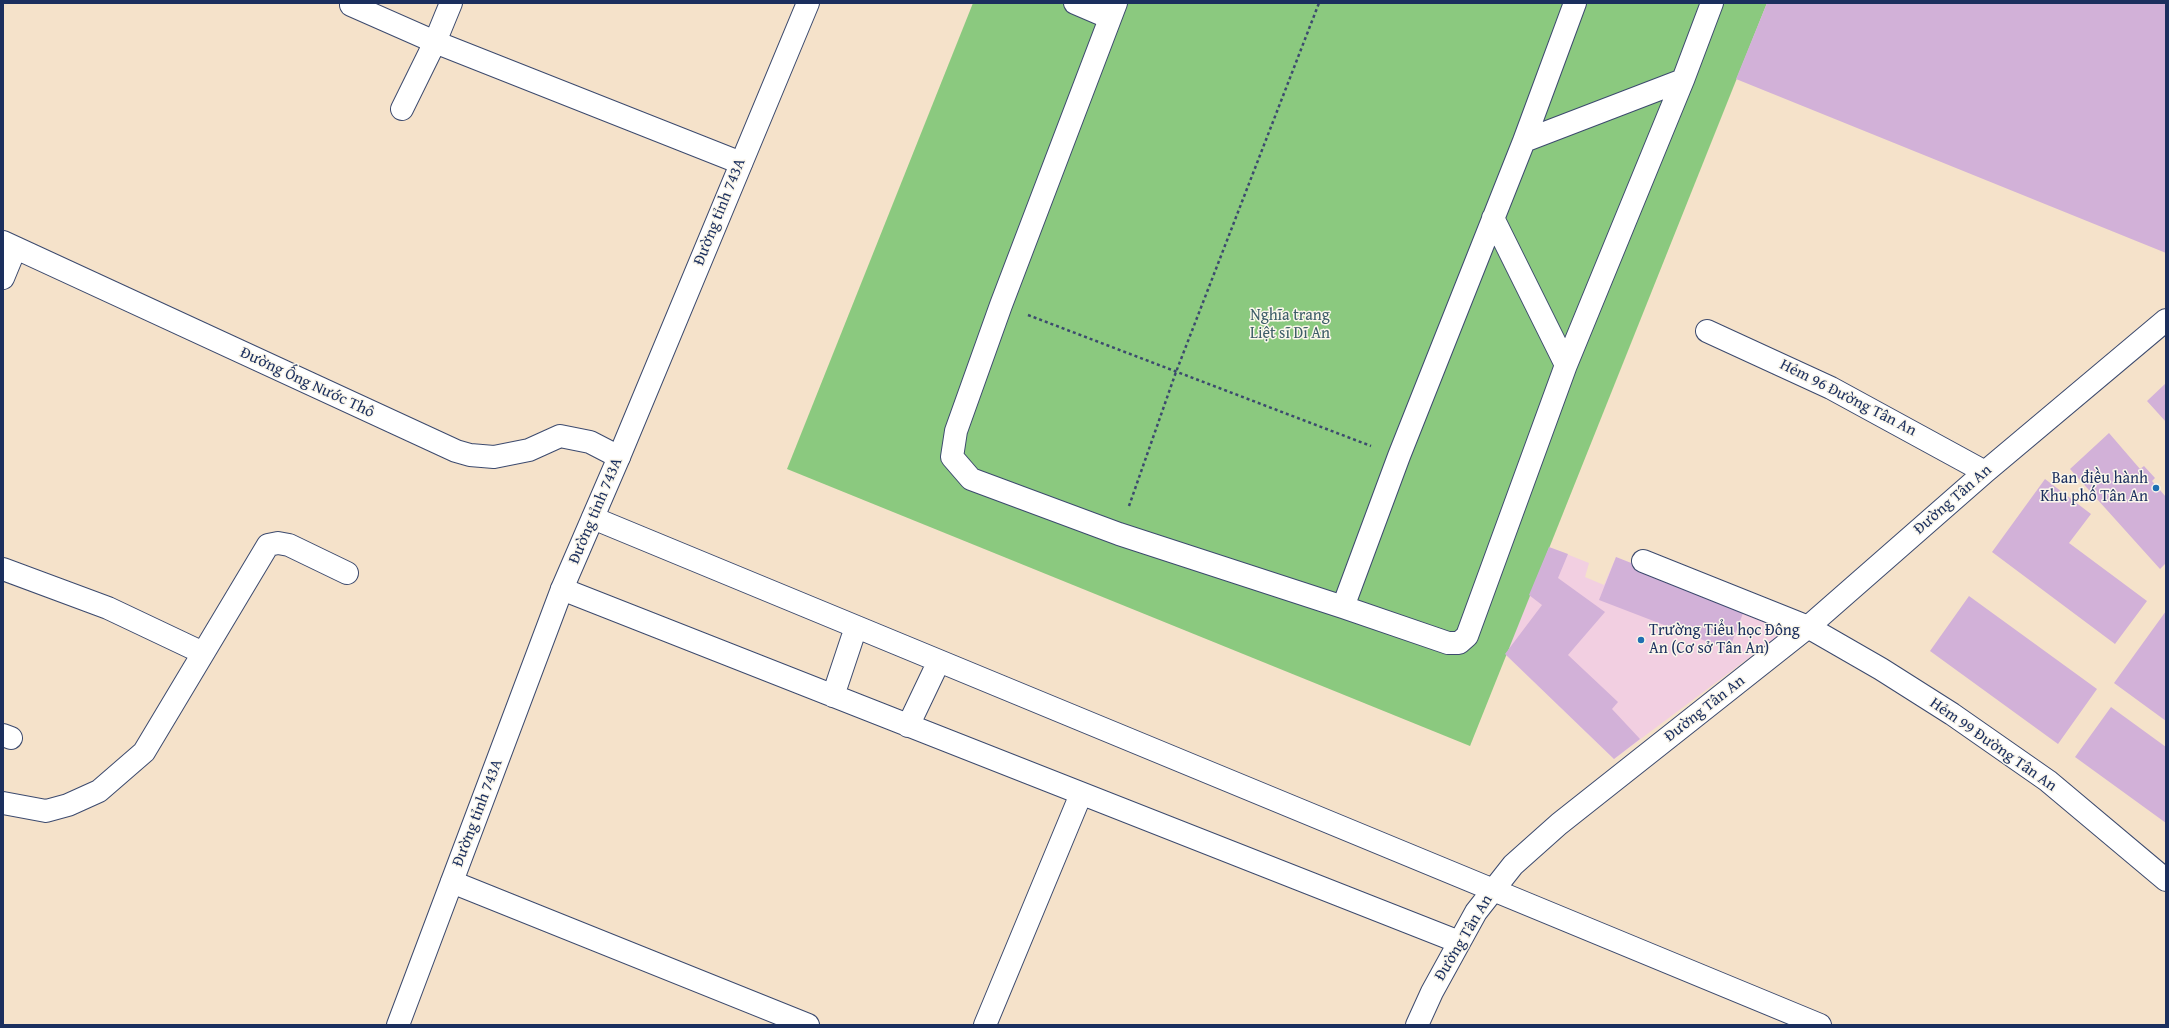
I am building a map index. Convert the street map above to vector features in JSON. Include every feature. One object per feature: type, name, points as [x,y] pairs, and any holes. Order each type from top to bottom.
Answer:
[{"type":"street","points":[[402,109],[435,42],[451,3]]},
{"type":"street","name":"Đường tỉnh 743A","points":[[398,1025],[562,589],[619,457],[808,3]]},
{"type":"street","points":[[1075,3],[1113,10],[1001,305],[956,432],[952,457],[971,479],[1119,534],[1448,643],[1459,643],[1467,636],[1566,365],[1684,80],[1712,3]]},
{"type":"street","points":[[1343,607],[1399,456],[1492,218],[1524,141],[1575,3]]},
{"type":"street","points":[[351,6],[435,42],[741,162]]},
{"type":"street","points":[[1524,141],[1684,80]]},
{"type":"street","points":[[1492,218],[1566,365]]},
{"type":"street","points":[[3,278],[9,245]]},
{"type":"street","name":"Đường Ống Nước Thô","points":[[9,245],[456,451],[470,455],[494,457],[529,450],[560,436],[590,442],[619,457]]},
{"type":"street","name":"Đường Tân An","points":[[1417,1025],[1476,912],[1513,865],[1559,824],[1808,627],[1985,472],[2166,320]]},
{"type":"street","name":"Hẻm 96 Đường Tân An","points":[[1707,331],[1831,388],[1985,472]]},
{"type":"street","points":[[593,518],[1820,1025]]},
{"type":"street","points":[[3,803],[46,811],[68,805],[98,791],[144,752],[268,545],[278,543],[288,545],[347,573]]},
{"type":"street","name":"Hẻm 99 Đường Tân An","points":[[1643,561],[1808,627],[1881,669],[2011,754],[2085,811],[2166,880]]},
{"type":"street","points":[[3,569],[108,608],[203,653]]},
{"type":"street","points":[[562,589],[1459,942]]},
{"type":"street","points":[[833,696],[856,627]]},
{"type":"street","points":[[908,726],[938,660]]},
{"type":"street","points":[[985,1025],[1081,794]]},
{"type":"street","points":[[452,882],[808,1025]]},
{"type":"path","points":[[1119,534],[1176,372],[1319,3]]},
{"type":"path","points":[[1001,305],[1399,456]]},
{"type":"shaded area","name":"Trường Tiểu học Đông An (Cơ sở Tân An)","points":[[1549,547],[1589,563],[1585,577],[1604,585],[1616,557],[1790,627],[1614,759],[1505,654]]},
{"type":"green space","name":"Nghĩa trang Liệt sĩ Dĩ An","points":[[973,3],[1767,3],[1470,746],[787,469]]},
{"type":"building","points":[[1767,3],[2166,3],[2166,253],[1736,79]]},
{"type":"building","points":[[2166,383],[2166,422],[2147,401]]},
{"type":"building","points":[[2109,433],[2140,469],[2144,466],[2155,478],[2152,481],[2166,497],[2166,566],[2165,564],[2160,569],[2070,469]]},
{"type":"building","points":[[2045,479],[2091,514],[2069,543],[2147,601],[2115,644],[1992,552]]},
{"type":"building","points":[[1549,547],[1568,554],[1558,578],[1605,612],[1568,655],[1618,702],[1612,709],[1640,739],[1614,759],[1505,654],[1542,605],[1529,595]]},
{"type":"building","points":[[1616,557],[1745,608],[1729,650],[1599,600]]},
{"type":"building","points":[[1969,596],[2097,689],[2058,744],[1930,651]]},
{"type":"building","points":[[2166,611],[2166,721],[2114,683]]},
{"type":"building","points":[[2111,707],[2166,747],[2166,823],[2075,757]]},
{"type":"place","name":"Ban điều hành Khu phố Tân An","points":[[2156,488]]},
{"type":"place","name":"Trường Tiểu học Đông An (Cơ sở Tân An)","points":[[1641,640]]}]
